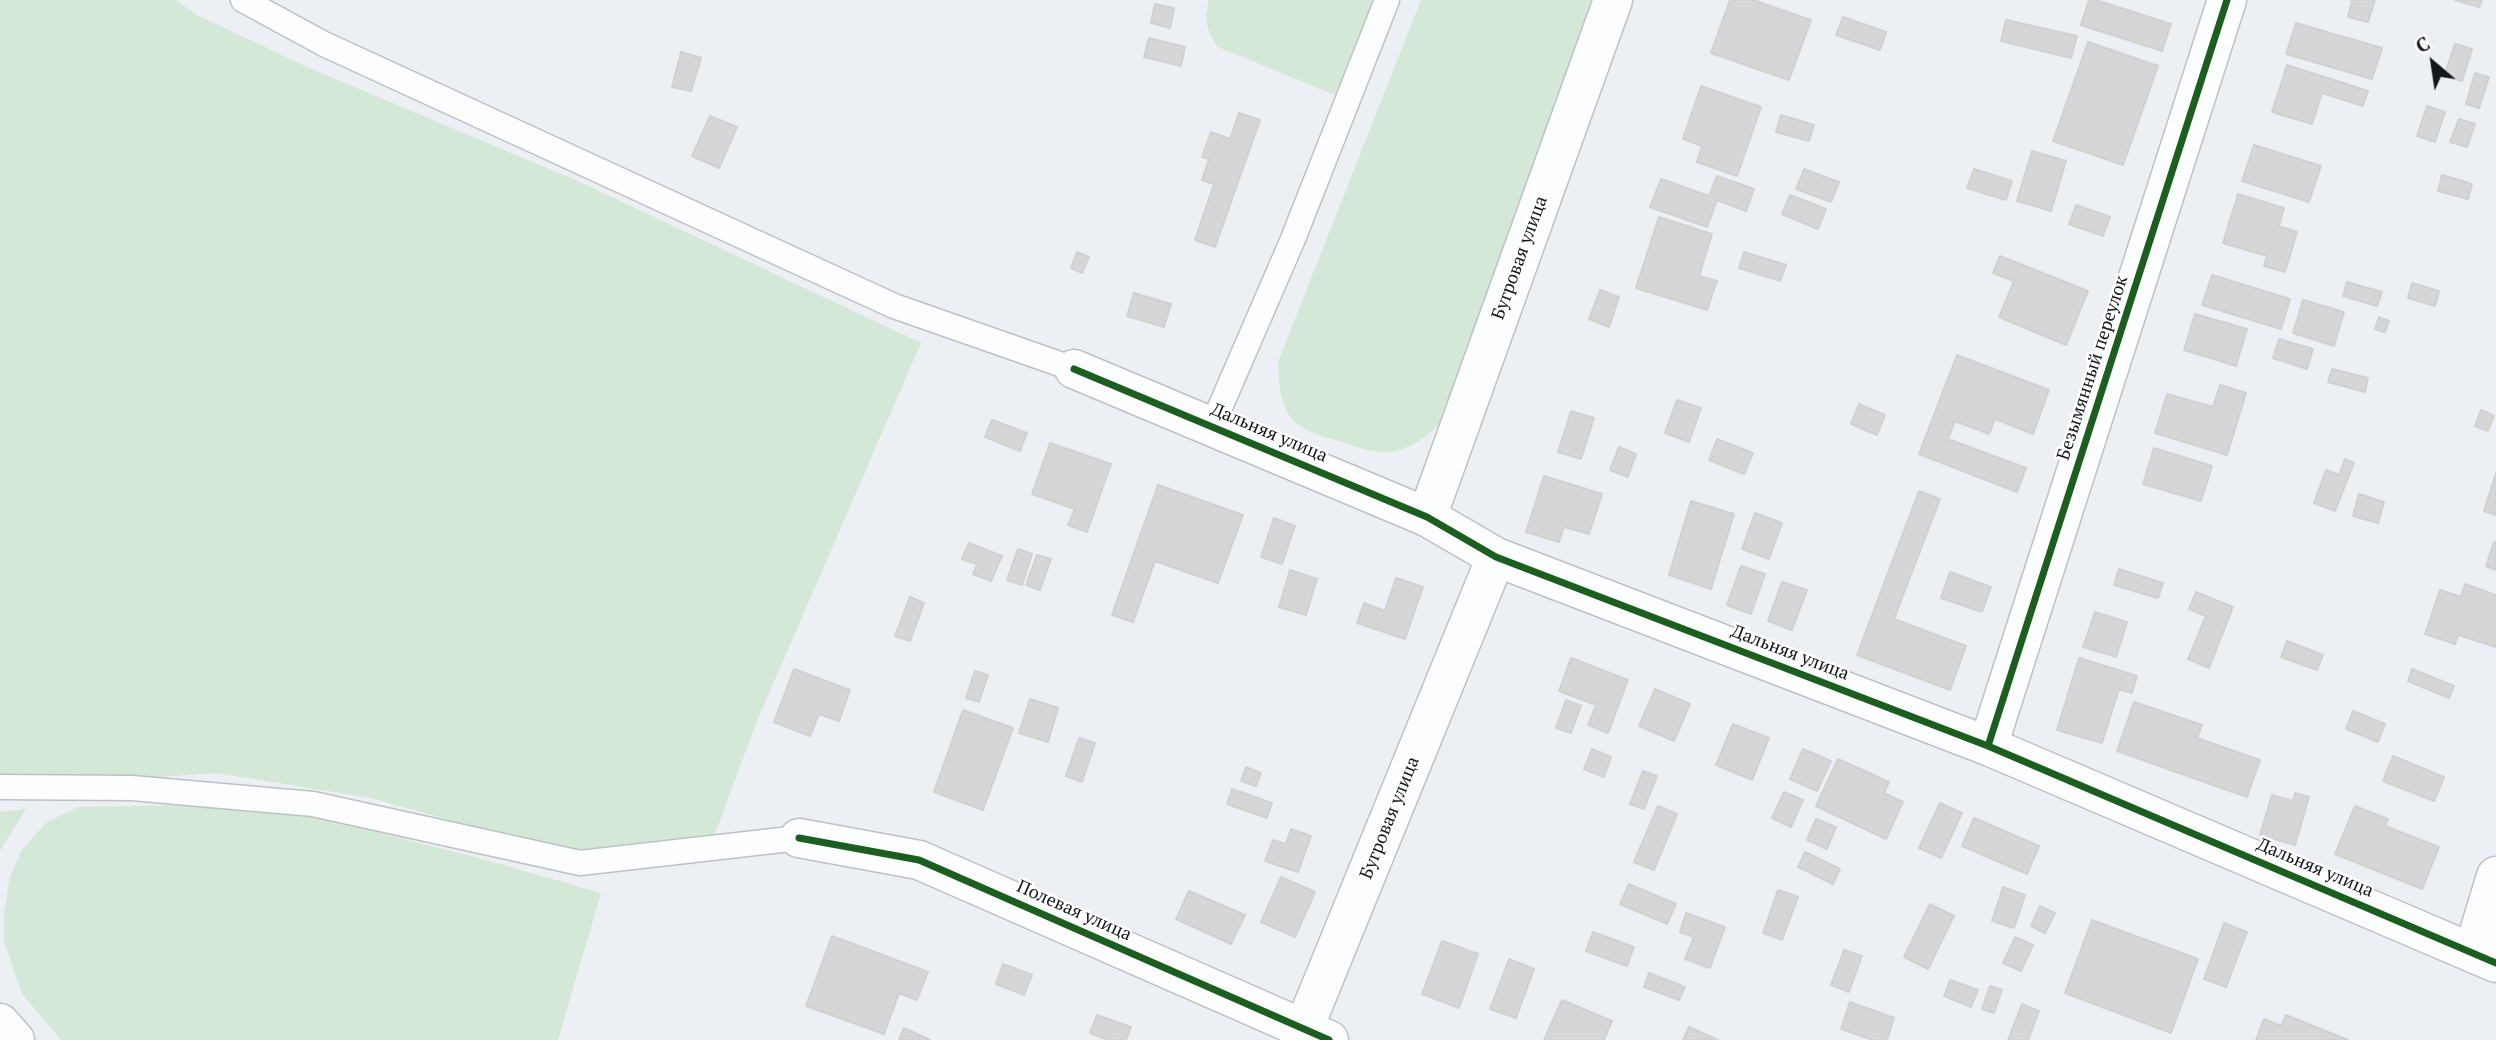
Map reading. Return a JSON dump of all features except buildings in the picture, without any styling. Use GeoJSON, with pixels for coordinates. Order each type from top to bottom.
{"type":"FeatureCollection","features":[{"type":"Feature","properties":{"kind":"street","name":"Бугровая улица"},"geometry":{"type":"LineString","coordinates":[[1427,517],[1613,0]]}},
{"type":"Feature","properties":{"kind":"street","name":"Безымянный переулок"},"geometry":{"type":"LineString","coordinates":[[1988,746],[2227,0]]}},
{"type":"Feature","properties":{"kind":"street","name":"Дальняя улица"},"geometry":{"type":"LineString","coordinates":[[1074,369],[1427,517],[1496,557],[1988,746],[2484,958]]}},
{"type":"Feature","properties":{"kind":"street","name":"Бугровая улица"},"geometry":{"type":"LineString","coordinates":[[1311,1036],[1496,557]]}},
{"type":"Feature","properties":{"kind":"street","name":"Полевая улица"},"geometry":{"type":"LineString","coordinates":[[799,838],[919,860],[1311,1036]]}},
{"type":"Feature","properties":{"kind":"street"},"geometry":{"type":"LineString","coordinates":[[2484,958],[2496,876]]}},
{"type":"Feature","properties":{"kind":"street"},"geometry":{"type":"LineString","coordinates":[[0,1023],[15,1040]]}},
{"type":"Feature","properties":{"kind":"lane"},"geometry":{"type":"LineString","coordinates":[[243,0],[324,44],[894,306],[1074,369]]}},
{"type":"Feature","properties":{"kind":"lane"},"geometry":{"type":"LineString","coordinates":[[1212,426],[1293,239],[1387,0]]}},
{"type":"Feature","properties":{"kind":"lane"},"geometry":{"type":"LineString","coordinates":[[0,787],[132,788],[313,804],[580,863],[799,838]]}},
{"type":"Feature","properties":{"kind":"green space"},"geometry":{"type":"Polygon","coordinates":[[[0,0],[176,0],[197,15],[307,67],[580,182],[921,343],[757,721],[713,839],[583,857],[370,798],[217,773],[0,788],[0,0]]]}},
{"type":"Feature","properties":{"kind":"green space"},"geometry":{"type":"Polygon","coordinates":[[[1209,0],[1373,0],[1335,95],[1218,47],[1207,25],[1209,0]]]}},
{"type":"Feature","properties":{"kind":"green space"},"geometry":{"type":"Polygon","coordinates":[[[1421,0],[1607,0],[1454,407],[1433,430],[1417,442],[1398,450],[1381,452],[1324,437],[1296,423],[1282,399],[1278,362],[1421,0]]]}},
{"type":"Feature","properties":{"kind":"green space"},"geometry":{"type":"Polygon","coordinates":[[[182,805],[304,814],[475,857],[601,893],[558,1040],[61,1040],[22,994],[4,942],[4,914],[9,880],[21,851],[47,822],[78,807],[182,805]]]}},
{"type":"Feature","properties":{"kind":"green space"},"geometry":{"type":"Polygon","coordinates":[[[26,809],[0,851],[0,812],[26,809]]]}},
{"type":"Feature","properties":{"kind":"cycle path"},"geometry":{"type":"LineString","coordinates":[[1988,746],[2227,0]]}},
{"type":"Feature","properties":{"kind":"cycle path"},"geometry":{"type":"LineString","coordinates":[[1074,369],[1427,517],[1496,557],[1988,746],[2496,963]]}},
{"type":"Feature","properties":{"kind":"cycle path"},"geometry":{"type":"LineString","coordinates":[[799,838],[919,860],[1329,1040]]}}]}
